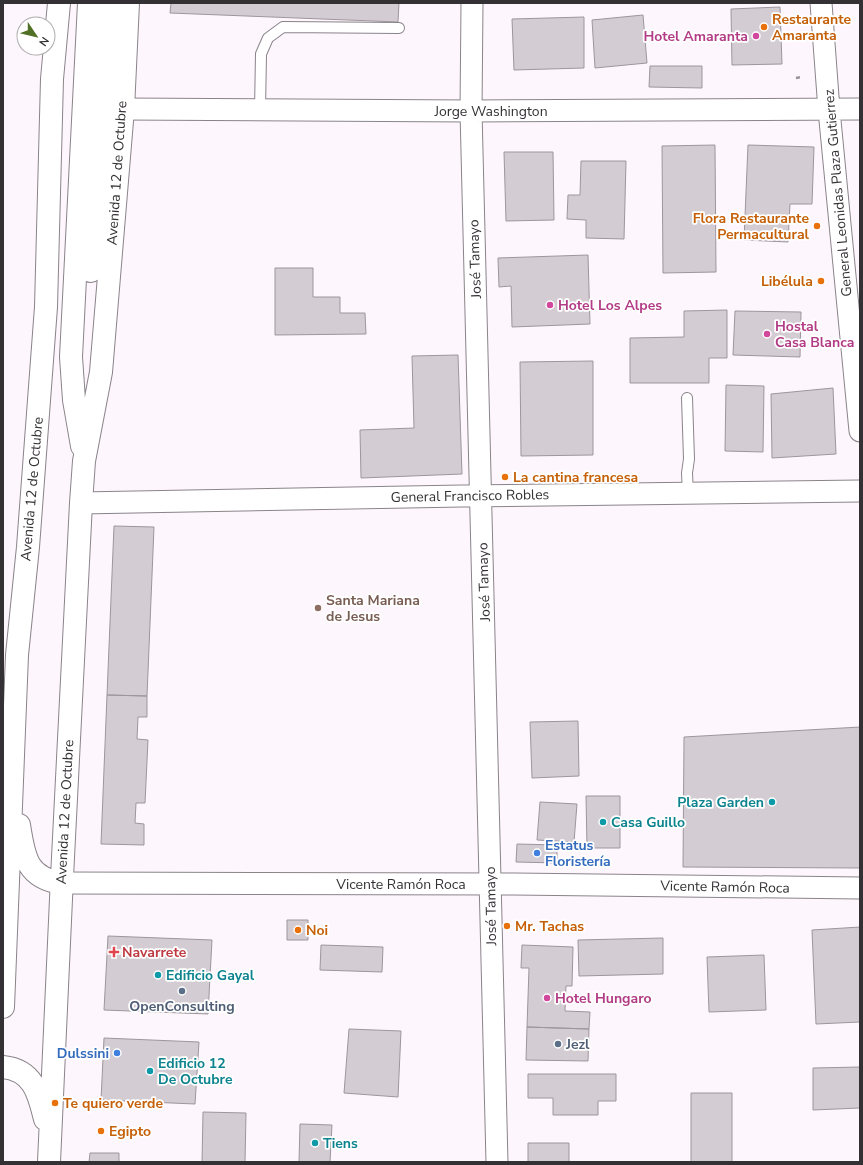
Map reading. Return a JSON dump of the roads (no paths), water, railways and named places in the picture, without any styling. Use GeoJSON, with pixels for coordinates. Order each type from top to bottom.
{"type":"FeatureCollection","features":[{"type":"Feature","properties":{"kind":"main road"},"geometry":{"type":"LineString","coordinates":[[43,16],[44,3]]}},
{"type":"Feature","properties":{"kind":"main road","name":"Avenida 12 de Octubre"},"geometry":{"type":"LineString","coordinates":[[3,1007],[17,655],[28,548],[46,307],[52,79],[59,3]]}},
{"type":"Feature","properties":{"kind":"main road","name":"Avenida 12 de Octubre"},"geometry":{"type":"LineString","coordinates":[[84,461],[74,400],[71,357],[89,3]]}},
{"type":"Feature","properties":{"kind":"main road"},"geometry":{"type":"LineString","coordinates":[[74,400],[86,356],[108,3]]}},
{"type":"Feature","properties":{"kind":"main road","name":"Avenida 12 de Octubre"},"geometry":{"type":"LineString","coordinates":[[49,1162],[81,503],[84,461],[101,372],[123,109],[128,3]]}},
{"type":"Feature","properties":{"kind":"main road","name":"Avenida 12 de Octubre"},"geometry":{"type":"LineString","coordinates":[[42,56],[36,243],[39,277],[46,307]]}},
{"type":"Feature","properties":{"kind":"main road"},"geometry":{"type":"LineString","coordinates":[[12,782],[23,851],[28,863],[31,869],[42,878],[53,882],[62,883]]}},
{"type":"Feature","properties":{"kind":"main road"},"geometry":{"type":"LineString","coordinates":[[3,1067],[20,1072],[27,1077],[35,1087],[39,1096],[50,1140]]}},
{"type":"Feature","properties":{"kind":"street","name":"José Tamayo"},"geometry":{"type":"LineString","coordinates":[[472,3],[471,111],[497,1162]]}},
{"type":"Feature","properties":{"kind":"street","name":"General Leonidas Plaza Gutierrez"},"geometry":{"type":"LineString","coordinates":[[821,3],[829,110],[860,431]]}},
{"type":"Feature","properties":{"kind":"street","name":"Jorge Washington"},"geometry":{"type":"LineString","coordinates":[[123,109],[471,111],[860,109]]}},
{"type":"Feature","properties":{"kind":"street","name":"General Francisco Robles"},"geometry":{"type":"LineString","coordinates":[[81,503],[481,496],[860,492]]}},
{"type":"Feature","properties":{"kind":"street","name":"Vicente Ramón Roca"},"geometry":{"type":"LineString","coordinates":[[62,883],[860,888]]}},
{"type":"Feature","properties":{"kind":"lane"},"geometry":{"type":"LineString","coordinates":[[260,110],[261,54],[268,38],[283,27],[399,28]]}},
{"type":"Feature","properties":{"kind":"lane"},"geometry":{"type":"LineString","coordinates":[[687,398],[689,459],[687,473],[688,494]]}},
{"type":"Feature","properties":{"kind":"place","name":"Restaurante Amaranta"},"geometry":{"type":"Point","coordinates":[764,27]}},
{"type":"Feature","properties":{"kind":"place","name":"Hotel Amaranta"},"geometry":{"type":"Point","coordinates":[756,36]}},
{"type":"Feature","properties":{"kind":"place","name":"Flora Restaurante Permacultural"},"geometry":{"type":"Point","coordinates":[817,226]}},
{"type":"Feature","properties":{"kind":"place","name":"Libélula"},"geometry":{"type":"Point","coordinates":[821,281]}},
{"type":"Feature","properties":{"kind":"place","name":"Hotel Los Alpes"},"geometry":{"type":"Point","coordinates":[550,305]}},
{"type":"Feature","properties":{"kind":"place","name":"Hostal Casa Blanca"},"geometry":{"type":"Point","coordinates":[767,334]}},
{"type":"Feature","properties":{"kind":"place","name":"La cantina francesa"},"geometry":{"type":"Point","coordinates":[505,477]}},
{"type":"Feature","properties":{"kind":"place","name":"Santa Mariana de Jesus"},"geometry":{"type":"Point","coordinates":[318,608]}},
{"type":"Feature","properties":{"kind":"place","name":"Plaza Garden"},"geometry":{"type":"Point","coordinates":[772,802]}},
{"type":"Feature","properties":{"kind":"place","name":"Casa Guillo"},"geometry":{"type":"Point","coordinates":[603,822]}},
{"type":"Feature","properties":{"kind":"place","name":"Estatus Floristería"},"geometry":{"type":"Point","coordinates":[537,853]}},
{"type":"Feature","properties":{"kind":"place","name":"Mr. Tachas"},"geometry":{"type":"Point","coordinates":[507,926]}},
{"type":"Feature","properties":{"kind":"place","name":"Noi"},"geometry":{"type":"Point","coordinates":[298,930]}},
{"type":"Feature","properties":{"kind":"place","name":"Navarrete"},"geometry":{"type":"Point","coordinates":[114,952]}},
{"type":"Feature","properties":{"kind":"place","name":"Edificio Gayal"},"geometry":{"type":"Point","coordinates":[158,975]}},
{"type":"Feature","properties":{"kind":"place","name":"OpenConsulting"},"geometry":{"type":"Point","coordinates":[182,991]}},
{"type":"Feature","properties":{"kind":"place","name":"Hotel Hungaro"},"geometry":{"type":"Point","coordinates":[547,998]}},
{"type":"Feature","properties":{"kind":"place","name":"Jezl"},"geometry":{"type":"Point","coordinates":[558,1044]}},
{"type":"Feature","properties":{"kind":"place","name":"Dulssini"},"geometry":{"type":"Point","coordinates":[117,1053]}},
{"type":"Feature","properties":{"kind":"place","name":"Edificio 12 De Octubre"},"geometry":{"type":"Point","coordinates":[150,1071]}},
{"type":"Feature","properties":{"kind":"place","name":"Te quiero verde"},"geometry":{"type":"Point","coordinates":[55,1103]}},
{"type":"Feature","properties":{"kind":"place","name":"Egipto"},"geometry":{"type":"Point","coordinates":[101,1131]}},
{"type":"Feature","properties":{"kind":"place","name":"Tiens"},"geometry":{"type":"Point","coordinates":[315,1143]}}]}
